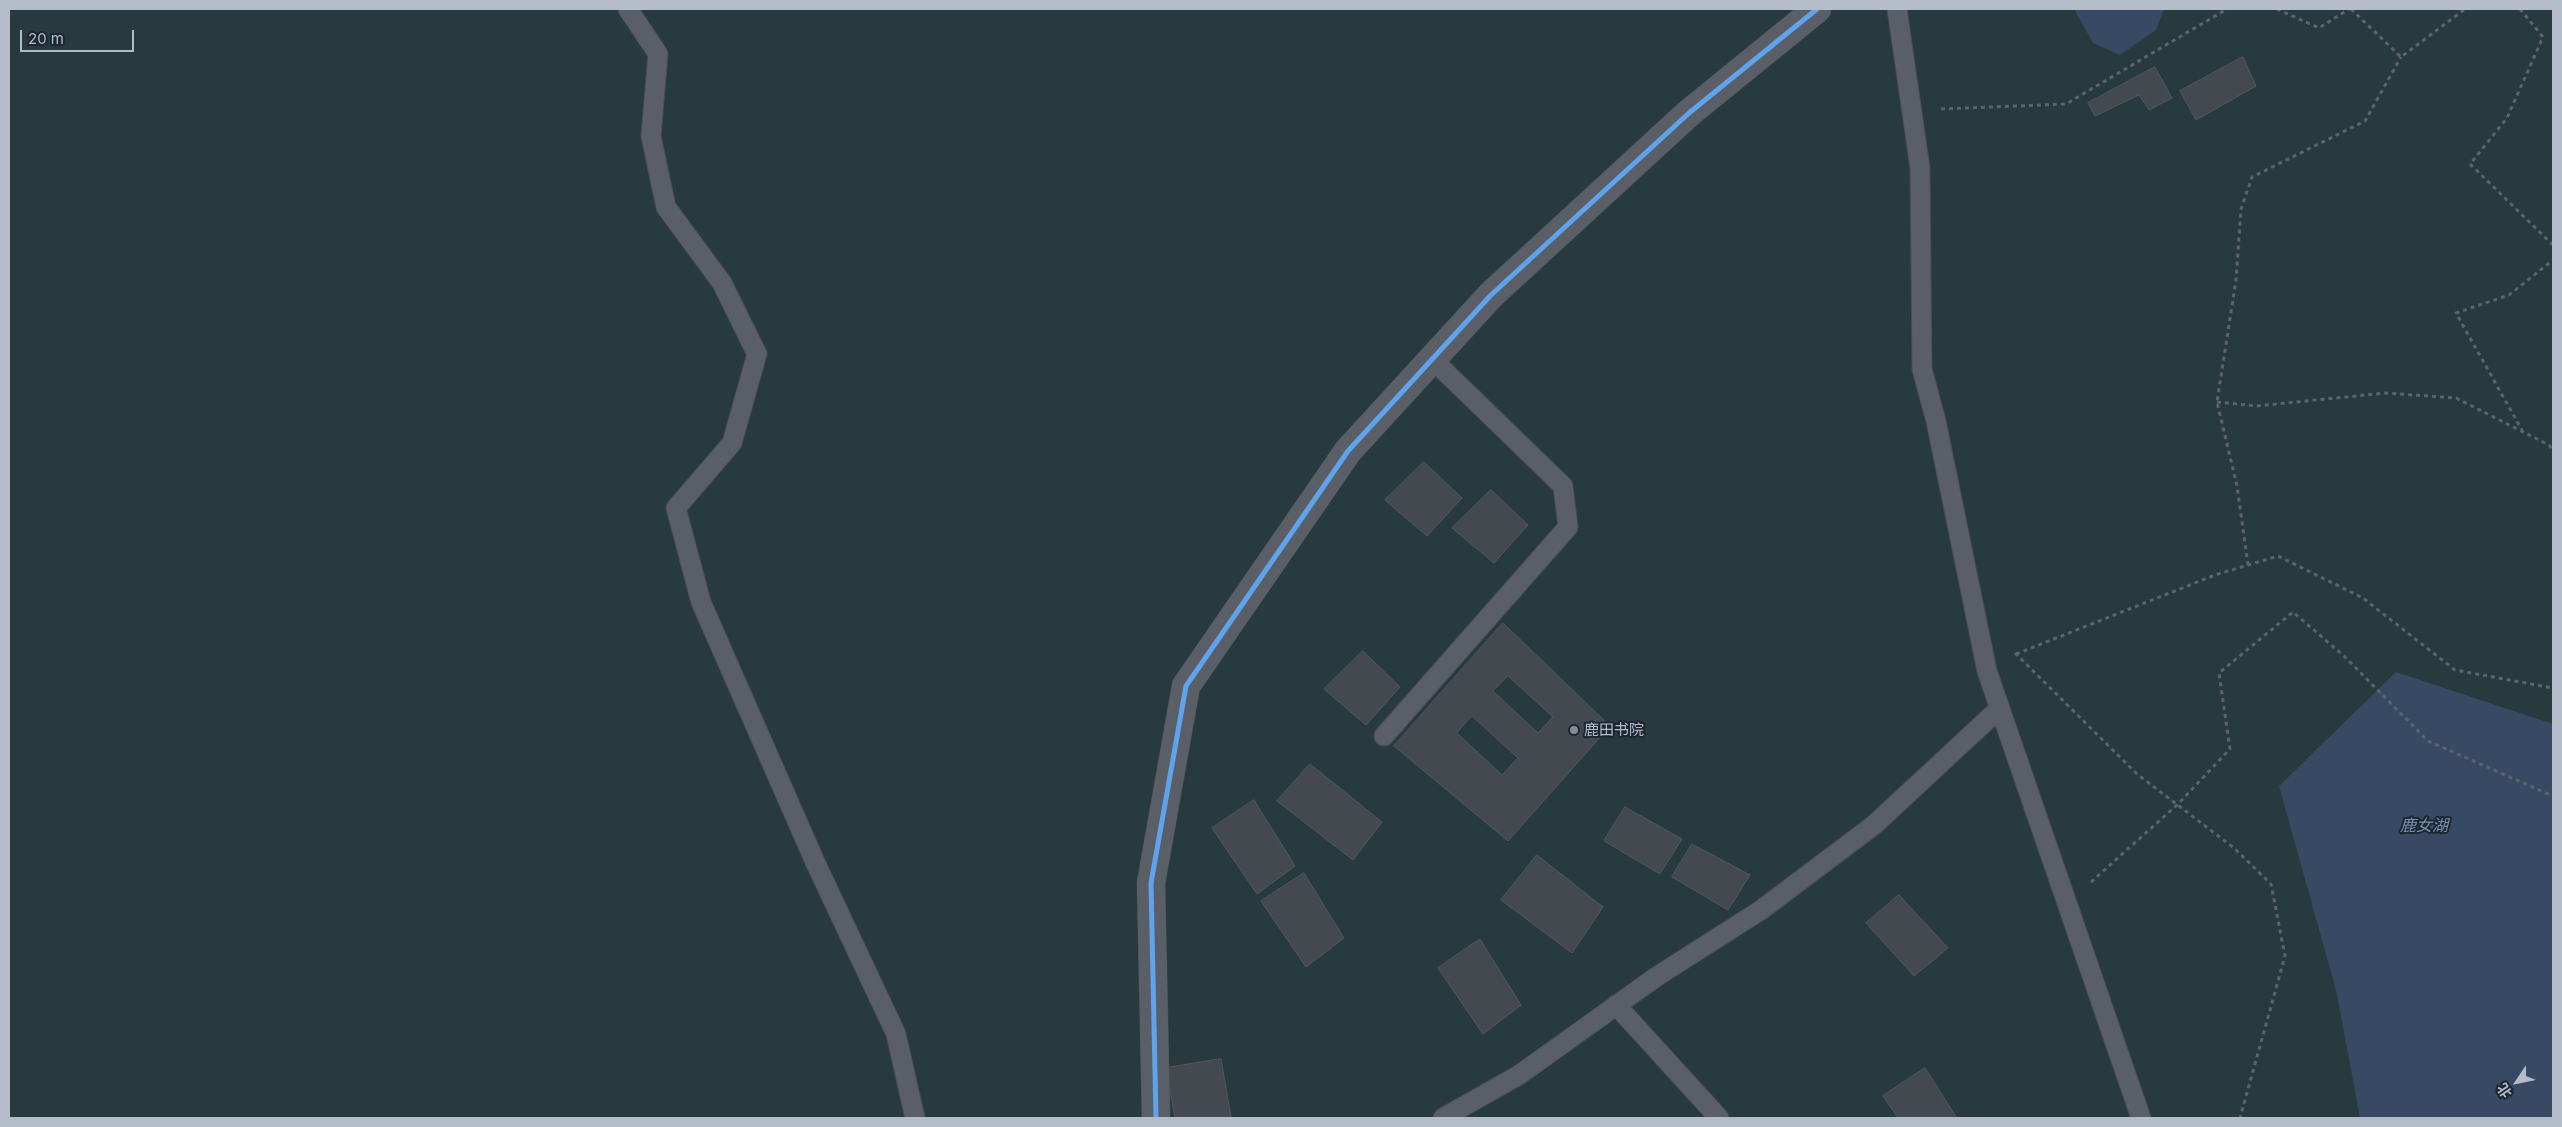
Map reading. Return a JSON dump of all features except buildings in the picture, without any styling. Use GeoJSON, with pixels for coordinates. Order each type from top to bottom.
{"type":"FeatureCollection","features":[{"type":"Feature","properties":{"kind":"street"},"geometry":{"type":"LineString","coordinates":[[1156,1118],[1151,884],[1186,686],[1348,451],[1491,295],[1688,113],[1817,9]]}},
{"type":"Feature","properties":{"kind":"lane"},"geometry":{"type":"LineString","coordinates":[[628,9],[658,54],[651,136],[666,207],[722,283],[757,354],[732,443],[676,508],[701,602],[816,864],[896,1034],[915,1118]]}},
{"type":"Feature","properties":{"kind":"lane"},"geometry":{"type":"LineString","coordinates":[[1896,9],[1920,168],[1922,369],[1936,421],[1987,671],[2141,1118]]}},
{"type":"Feature","properties":{"kind":"lane"},"geometry":{"type":"LineString","coordinates":[[1384,736],[1568,527],[1563,486],[1432,359]]}},
{"type":"Feature","properties":{"kind":"lane"},"geometry":{"type":"LineString","coordinates":[[1443,1118],[1519,1075],[1616,1005],[1761,910],[1874,825],[2000,708]]}},
{"type":"Feature","properties":{"kind":"lane"},"geometry":{"type":"LineString","coordinates":[[1616,1005],[1718,1118]]}},
{"type":"Feature","properties":{"kind":"path"},"geometry":{"type":"LineString","coordinates":[[1912,111],[2066,104],[2227,9]]}},
{"type":"Feature","properties":{"kind":"path"},"geometry":{"type":"LineString","coordinates":[[2277,9],[2319,28],[2350,9],[2401,56]]}},
{"type":"Feature","properties":{"kind":"path"},"geometry":{"type":"LineString","coordinates":[[2248,565],[2237,486],[2217,402],[2236,280],[2241,209],[2252,177],[2365,121],[2401,56],[2466,9]]}},
{"type":"Feature","properties":{"kind":"path"},"geometry":{"type":"LineString","coordinates":[[2520,9],[2543,37],[2507,118],[2470,164],[2553,244]]}},
{"type":"Feature","properties":{"kind":"path"},"geometry":{"type":"LineString","coordinates":[[2523,432],[2456,313],[2509,295],[2553,260]]}},
{"type":"Feature","properties":{"kind":"path"},"geometry":{"type":"LineString","coordinates":[[2217,402],[2256,406],[2386,393],[2456,398],[2523,432],[2553,450]]}},
{"type":"Feature","properties":{"kind":"path"},"geometry":{"type":"LineString","coordinates":[[2016,654],[2215,575],[2278,556],[2363,598],[2455,670],[2553,688]]}},
{"type":"Feature","properties":{"kind":"path"},"geometry":{"type":"LineString","coordinates":[[2066,903],[2178,805],[2230,749],[2219,673],[2293,612],[2344,656],[2428,741],[2553,796]]}},
{"type":"Feature","properties":{"kind":"path"},"geometry":{"type":"LineString","coordinates":[[1975,614],[2137,774],[2234,848],[2271,884],[2285,956],[2240,1118]]}},
{"type":"Feature","properties":{"kind":"green space"},"geometry":{"type":"Polygon","coordinates":[[[9,9],[2553,9],[2553,1118],[9,1118],[9,9]]]}},
{"type":"Feature","properties":{"kind":"water"},"geometry":{"type":"Polygon","coordinates":[[[2074,9],[2164,9],[2156,30],[2120,55],[2093,43],[2074,9]]]}},
{"type":"Feature","properties":{"kind":"water","name":"鹿女湖"},"geometry":{"type":"Polygon","coordinates":[[[2396,672],[2553,724],[2553,1118],[2360,1118],[2336,990],[2279,786],[2396,672]]]}},
{"type":"Feature","properties":{"kind":"cycle path"},"geometry":{"type":"LineString","coordinates":[[1156,1118],[1151,883],[1186,686],[1348,451],[1491,295],[1689,113],[1817,9]]}},
{"type":"Feature","properties":{"kind":"place","name":"鹿田书院"},"geometry":{"type":"Point","coordinates":[1574,730]}}]}
